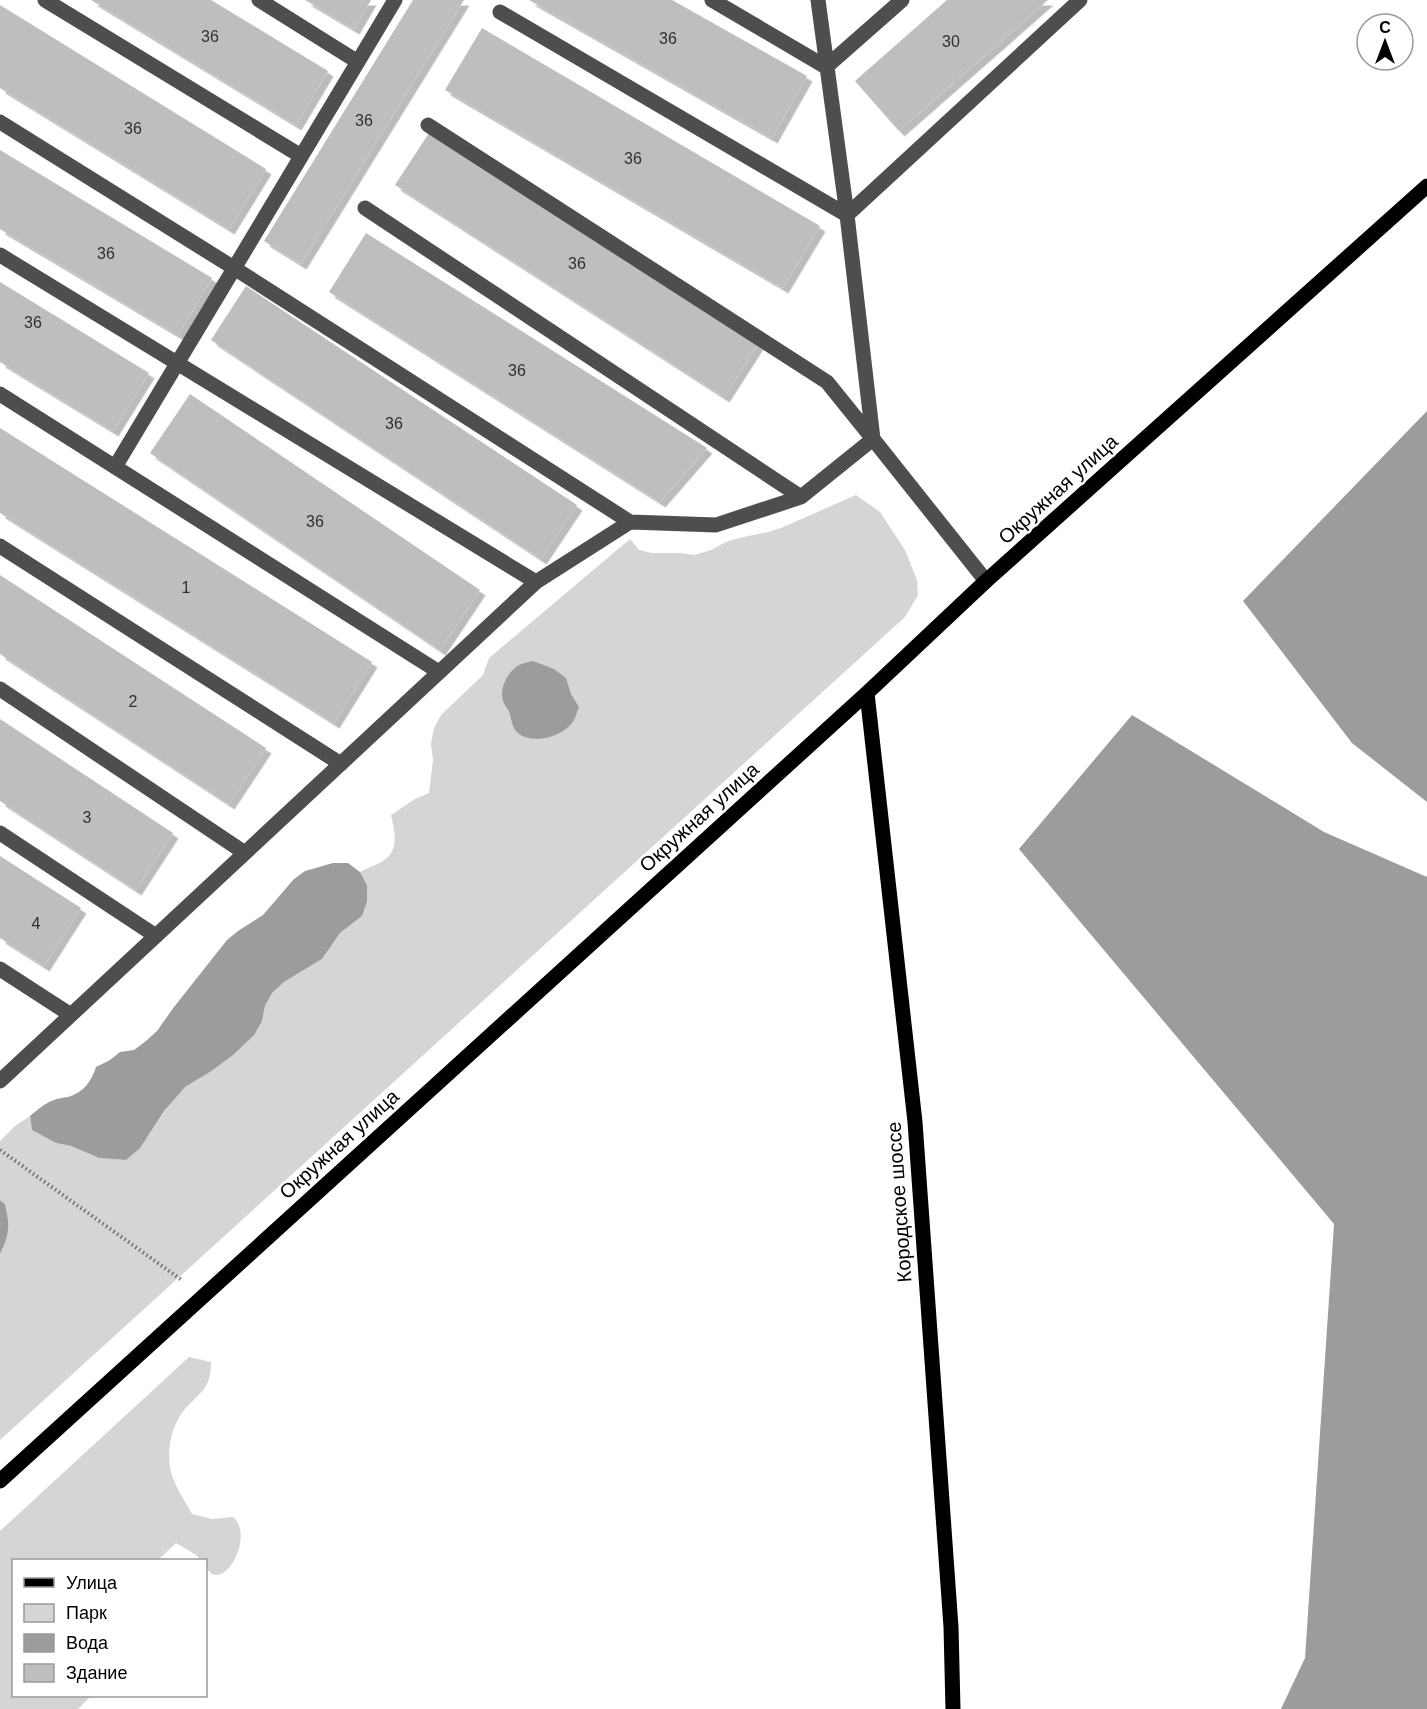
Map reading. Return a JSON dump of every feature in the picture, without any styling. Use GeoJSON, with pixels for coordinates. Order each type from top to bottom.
{"type":"FeatureCollection","features":[{"type":"Feature","properties":{"kind":"main road","name":"Окружная улица"},"geometry":{"type":"LineString","coordinates":[[0,1481],[867,693],[986,581],[1427,186]]}},
{"type":"Feature","properties":{"kind":"main road","name":"Кородское шоссе"},"geometry":{"type":"LineString","coordinates":[[867,693],[915,1122],[951,1627],[953,1709]]}},
{"type":"Feature","properties":{"kind":"lane"},"geometry":{"type":"LineString","coordinates":[[45,0],[301,156]]}},
{"type":"Feature","properties":{"kind":"lane"},"geometry":{"type":"LineString","coordinates":[[259,0],[358,62]]}},
{"type":"Feature","properties":{"kind":"lane"},"geometry":{"type":"LineString","coordinates":[[115,467],[395,0]]}},
{"type":"Feature","properties":{"kind":"lane"},"geometry":{"type":"LineString","coordinates":[[712,0],[826,68]]}},
{"type":"Feature","properties":{"kind":"lane"},"geometry":{"type":"LineString","coordinates":[[818,0],[847,215],[873,439]]}},
{"type":"Feature","properties":{"kind":"lane"},"geometry":{"type":"LineString","coordinates":[[826,68],[902,0]]}},
{"type":"Feature","properties":{"kind":"lane"},"geometry":{"type":"LineString","coordinates":[[847,215],[1080,0]]}},
{"type":"Feature","properties":{"kind":"lane"},"geometry":{"type":"LineString","coordinates":[[500,12],[847,215]]}},
{"type":"Feature","properties":{"kind":"lane"},"geometry":{"type":"LineString","coordinates":[[0,122],[234,268],[630,522],[716,525],[801,496],[873,439]]}},
{"type":"Feature","properties":{"kind":"lane"},"geometry":{"type":"LineString","coordinates":[[428,124],[827,382],[986,581]]}},
{"type":"Feature","properties":{"kind":"lane"},"geometry":{"type":"LineString","coordinates":[[365,208],[801,496]]}},
{"type":"Feature","properties":{"kind":"lane"},"geometry":{"type":"LineString","coordinates":[[0,255],[536,582]]}},
{"type":"Feature","properties":{"kind":"lane"},"geometry":{"type":"LineString","coordinates":[[0,394],[439,672]]}},
{"type":"Feature","properties":{"kind":"lane"},"geometry":{"type":"LineString","coordinates":[[0,1080],[536,582],[630,522]]}},
{"type":"Feature","properties":{"kind":"lane"},"geometry":{"type":"LineString","coordinates":[[0,546],[341,764]]}},
{"type":"Feature","properties":{"kind":"lane"},"geometry":{"type":"LineString","coordinates":[[0,689],[245,853]]}},
{"type":"Feature","properties":{"kind":"lane"},"geometry":{"type":"LineString","coordinates":[[0,833],[156,936]]}},
{"type":"Feature","properties":{"kind":"lane"},"geometry":{"type":"LineString","coordinates":[[0,969],[71,1015]]}},
{"type":"Feature","properties":{"kind":"path"},"geometry":{"type":"LineString","coordinates":[[0,1150],[204,1296]]}},
{"type":"Feature","properties":{"kind":"green space"},"geometry":{"type":"Polygon","coordinates":[[[856,495],[880,512],[905,550],[917,580],[918,595],[905,617],[0,1440],[0,1254],[6,1241],[8,1217],[5,1204],[0,1200],[0,1141],[15,1126],[30,1116],[32,1130],[56,1143],[71,1146],[99,1158],[126,1160],[148,1136],[174,1098],[185,1087],[221,1063],[262,1021],[265,1006],[272,993],[284,982],[322,959],[340,933],[362,916],[367,885],[360,872],[382,862],[391,854],[395,838],[391,815],[415,799],[429,793],[433,760],[431,744],[434,728],[441,715],[483,675],[489,658],[630,539],[639,550],[652,553],[694,555],[726,542],[781,528],[856,495]]]}},
{"type":"Feature","properties":{"kind":"green space"},"geometry":{"type":"Polygon","coordinates":[[[189,1357],[211,1362],[207,1384],[180,1415],[176,1423],[169,1456],[171,1472],[192,1514],[212,1519],[233,1517],[239,1525],[240,1545],[237,1555],[226,1571],[219,1575],[212,1574],[207,1569],[207,1559],[200,1559],[176,1543],[159,1559],[12,1559],[12,1697],[90,1697],[78,1709],[0,1709],[0,1531],[189,1357]]]}},
{"type":"Feature","properties":{"kind":"water"},"geometry":{"type":"Polygon","coordinates":[[[1427,411],[1427,802],[1352,743],[1243,601],[1427,411]]]}},
{"type":"Feature","properties":{"kind":"water"},"geometry":{"type":"Polygon","coordinates":[[[533,661],[554,669],[566,678],[571,694],[579,707],[570,726],[557,734],[541,739],[526,737],[517,732],[502,696],[503,685],[511,671],[519,665],[533,661]]]}},
{"type":"Feature","properties":{"kind":"water"},"geometry":{"type":"Polygon","coordinates":[[[1132,715],[1324,832],[1427,877],[1427,1709],[1281,1709],[1305,1658],[1334,1224],[1019,849],[1132,715]]]}},
{"type":"Feature","properties":{"kind":"water"},"geometry":{"type":"Polygon","coordinates":[[[333,863],[348,863],[360,872],[367,885],[367,901],[362,916],[340,933],[322,959],[284,982],[272,993],[265,1006],[262,1021],[254,1035],[233,1055],[185,1087],[165,1110],[140,1148],[126,1160],[99,1158],[71,1146],[56,1143],[32,1130],[30,1116],[38,1109],[51,1101],[68,1097],[83,1089],[96,1067],[120,1052],[134,1050],[157,1031],[227,940],[263,915],[294,879],[305,871],[333,863]]]}},
{"type":"Feature","properties":{"kind":"water"},"geometry":{"type":"Polygon","coordinates":[[[0,1200],[5,1204],[8,1223],[6,1241],[0,1254],[0,1200]]]}},
{"type":"Feature","properties":{"kind":"building"},"geometry":{"type":"Polygon","coordinates":[[[91,0],[211,0],[328,71],[296,125],[91,0]]]}},
{"type":"Feature","properties":{"kind":"building"},"geometry":{"type":"Polygon","coordinates":[[[305,0],[371,0],[354,29],[305,0]]]}},
{"type":"Feature","properties":{"kind":"building"},"geometry":{"type":"Polygon","coordinates":[[[413,0],[464,0],[301,264],[264,241],[413,0]]]}},
{"type":"Feature","properties":{"kind":"building"},"geometry":{"type":"Polygon","coordinates":[[[529,0],[672,0],[807,76],[772,138],[529,0]]]}},
{"type":"Feature","properties":{"kind":"building"},"geometry":{"type":"Polygon","coordinates":[[[947,0],[1048,0],[899,131],[855,81],[947,0]]]}},
{"type":"Feature","properties":{"kind":"building"},"geometry":{"type":"Polygon","coordinates":[[[0,5],[266,169],[229,229],[0,88],[0,5]]]}},
{"type":"Feature","properties":{"kind":"building"},"geometry":{"type":"Polygon","coordinates":[[[482,28],[820,226],[783,288],[445,90],[482,28]]]}},
{"type":"Feature","properties":{"kind":"building"},"geometry":{"type":"Polygon","coordinates":[[[431,130],[760,341],[724,397],[395,185],[431,130]]]}},
{"type":"Feature","properties":{"kind":"building"},"geometry":{"type":"Polygon","coordinates":[[[0,150],[212,278],[178,335],[0,229],[0,150]]]}},
{"type":"Feature","properties":{"kind":"building"},"geometry":{"type":"Polygon","coordinates":[[[366,233],[707,448],[660,502],[329,292],[366,233]]]}},
{"type":"Feature","properties":{"kind":"building"},"geometry":{"type":"Polygon","coordinates":[[[0,282],[149,373],[113,431],[0,362],[0,282]]]}},
{"type":"Feature","properties":{"kind":"building"},"geometry":{"type":"Polygon","coordinates":[[[246,286],[577,505],[541,559],[211,340],[246,286]]]}},
{"type":"Feature","properties":{"kind":"building"},"geometry":{"type":"Polygon","coordinates":[[[190,394],[480,590],[440,650],[150,453],[190,394]]]}},
{"type":"Feature","properties":{"kind":"building"},"geometry":{"type":"Polygon","coordinates":[[[0,428],[372,662],[334,723],[0,513],[0,428]]]}},
{"type":"Feature","properties":{"kind":"building"},"geometry":{"type":"Polygon","coordinates":[[[0,575],[266,748],[229,804],[0,654],[0,575]]]}},
{"type":"Feature","properties":{"kind":"building"},"geometry":{"type":"Polygon","coordinates":[[[0,719],[173,833],[136,890],[0,801],[0,719]]]}},
{"type":"Feature","properties":{"kind":"building"},"geometry":{"type":"Polygon","coordinates":[[[0,856],[81,908],[44,966],[0,938],[0,856]]]}}]}
